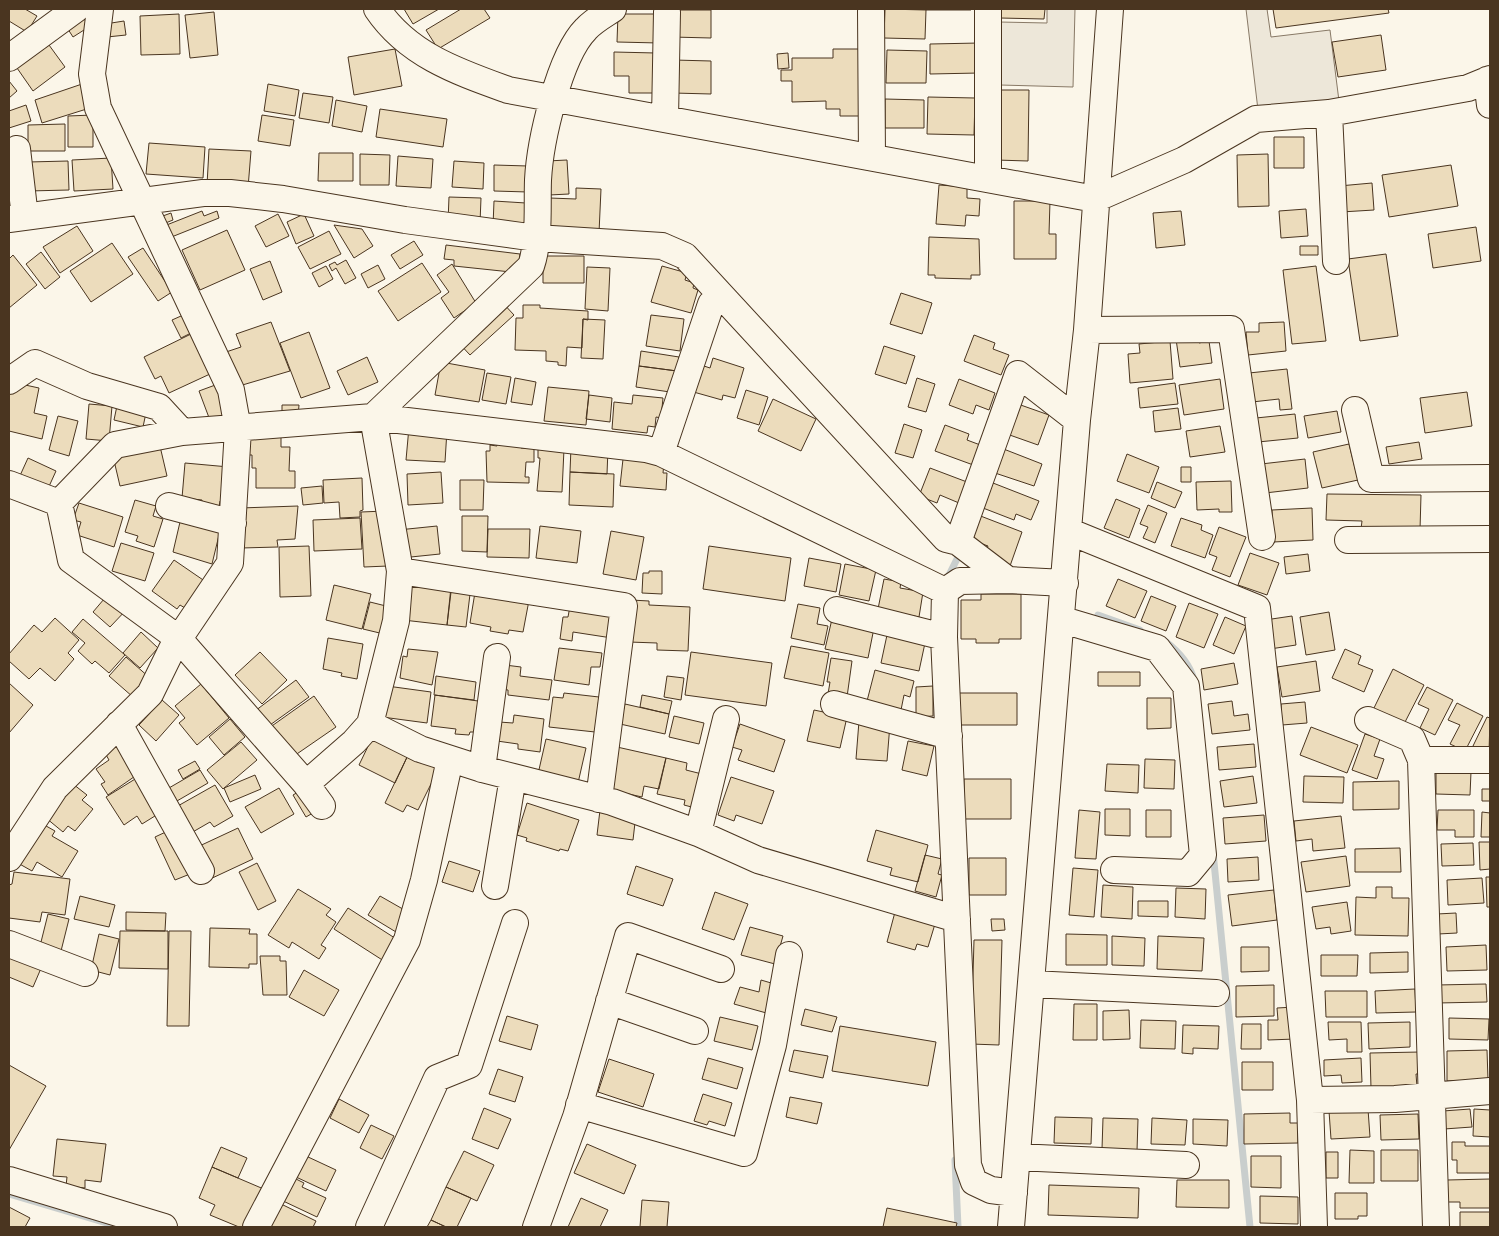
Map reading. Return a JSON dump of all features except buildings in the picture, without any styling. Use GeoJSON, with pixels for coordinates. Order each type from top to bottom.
{"type":"FeatureCollection","features":[{"type":"Feature","properties":{"kind":"street"},"geometry":{"type":"LineString","coordinates":[[9,58],[76,9]]}},
{"type":"Feature","properties":{"kind":"street"},"geometry":{"type":"LineString","coordinates":[[9,858],[55,788],[150,694],[179,639],[230,562],[238,429],[231,390],[98,108],[92,74],[100,9]]}},
{"type":"Feature","properties":{"kind":"street"},"geometry":{"type":"LineString","coordinates":[[377,9],[384,20],[422,54],[461,74],[508,90],[1095,199],[1184,160],[1256,119],[1329,113],[1468,88],[1489,80],[1490,106]]}},
{"type":"Feature","properties":{"kind":"street"},"geometry":{"type":"LineString","coordinates":[[988,9],[988,179]]}},
{"type":"Feature","properties":{"kind":"street"},"geometry":{"type":"LineString","coordinates":[[1011,1227],[1063,620],[1077,420],[1087,330],[1110,9]]}},
{"type":"Feature","properties":{"kind":"street"},"geometry":{"type":"LineString","coordinates":[[373,417],[531,266],[536,244],[539,162],[552,99],[575,44],[586,29],[606,11]]}},
{"type":"Feature","properties":{"kind":"street"},"geometry":{"type":"LineString","coordinates":[[871,11],[872,157]]}},
{"type":"Feature","properties":{"kind":"street"},"geometry":{"type":"LineString","coordinates":[[665,119],[667,12]]}},
{"type":"Feature","properties":{"kind":"street"},"geometry":{"type":"LineString","coordinates":[[1329,113],[1336,260]]}},
{"type":"Feature","properties":{"kind":"street"},"geometry":{"type":"LineString","coordinates":[[17,149],[17,218],[203,193],[238,194],[283,199],[536,244],[662,246],[685,256],[946,539],[958,542],[1008,580]]}},
{"type":"Feature","properties":{"kind":"street"},"geometry":{"type":"LineString","coordinates":[[661,452],[711,304]]}},
{"type":"Feature","properties":{"kind":"street"},"geometry":{"type":"LineString","coordinates":[[1087,330],[1231,328],[1262,537]]}},
{"type":"Feature","properties":{"kind":"street"},"geometry":{"type":"LineString","coordinates":[[9,381],[35,363],[87,386],[159,407],[182,432]]}},
{"type":"Feature","properties":{"kind":"street"},"geometry":{"type":"LineString","coordinates":[[958,542],[1018,374],[1077,420]]}},
{"type":"Feature","properties":{"kind":"street"},"geometry":{"type":"LineString","coordinates":[[1355,410],[1371,478],[1490,478]]}},
{"type":"Feature","properties":{"kind":"street"},"geometry":{"type":"LineString","coordinates":[[306,784],[354,742],[370,724],[396,621],[400,571],[373,417]]}},
{"type":"Feature","properties":{"kind":"street"},"geometry":{"type":"LineString","coordinates":[[59,503],[115,445],[182,432],[373,417],[661,452],[945,591]]}},
{"type":"Feature","properties":{"kind":"street"},"geometry":{"type":"LineString","coordinates":[[9,484],[59,503]]}},
{"type":"Feature","properties":{"kind":"street"},"geometry":{"type":"LineString","coordinates":[[59,503],[71,560],[179,639],[306,784],[322,806]]}},
{"type":"Feature","properties":{"kind":"street"},"geometry":{"type":"LineString","coordinates":[[169,506],[233,523]]}},
{"type":"Feature","properties":{"kind":"street"},"geometry":{"type":"LineString","coordinates":[[1068,531],[1257,608],[1310,1100],[1314,1227]]}},
{"type":"Feature","properties":{"kind":"street"},"geometry":{"type":"LineString","coordinates":[[1348,540],[1490,539]]}},
{"type":"Feature","properties":{"kind":"street"},"geometry":{"type":"LineString","coordinates":[[400,571],[624,606],[599,799]]}},
{"type":"Feature","properties":{"kind":"street"},"geometry":{"type":"LineString","coordinates":[[1014,1193],[991,1190],[974,1182],[968,1165],[950,918],[937,636],[945,591],[960,581],[1008,580],[1065,583]]}},
{"type":"Feature","properties":{"kind":"street"},"geometry":{"type":"LineString","coordinates":[[837,610],[937,636]]}},
{"type":"Feature","properties":{"kind":"street"},"geometry":{"type":"LineString","coordinates":[[1063,620],[1156,648],[1186,686],[1204,855],[1188,874],[1114,870]]}},
{"type":"Feature","properties":{"kind":"street"},"geometry":{"type":"LineString","coordinates":[[482,769],[497,657]]}},
{"type":"Feature","properties":{"kind":"street"},"geometry":{"type":"LineString","coordinates":[[834,704],[942,735]]}},
{"type":"Feature","properties":{"kind":"street"},"geometry":{"type":"LineString","coordinates":[[698,833],[726,719]]}},
{"type":"Feature","properties":{"kind":"street"},"geometry":{"type":"LineString","coordinates":[[1368,720],[1412,739],[1421,760],[1430,1096],[1436,1227]]}},
{"type":"Feature","properties":{"kind":"street"},"geometry":{"type":"LineString","coordinates":[[119,724],[201,871]]}},
{"type":"Feature","properties":{"kind":"street"},"geometry":{"type":"LineString","coordinates":[[370,724],[420,750],[482,769],[599,799],[698,833],[758,860],[950,918]]}},
{"type":"Feature","properties":{"kind":"street"},"geometry":{"type":"LineString","coordinates":[[256,1227],[407,940],[424,880],[450,759]]}},
{"type":"Feature","properties":{"kind":"street"},"geometry":{"type":"LineString","coordinates":[[1421,760],[1490,760]]}},
{"type":"Feature","properties":{"kind":"street"},"geometry":{"type":"LineString","coordinates":[[495,886],[513,777]]}},
{"type":"Feature","properties":{"kind":"street"},"geometry":{"type":"LineString","coordinates":[[369,1227],[437,1078],[469,1065],[515,923]]}},
{"type":"Feature","properties":{"kind":"street"},"geometry":{"type":"LineString","coordinates":[[536,1227],[579,1105],[628,936],[721,969]]}},
{"type":"Feature","properties":{"kind":"street"},"geometry":{"type":"LineString","coordinates":[[9,944],[85,973]]}},
{"type":"Feature","properties":{"kind":"street"},"geometry":{"type":"LineString","coordinates":[[579,1105],[744,1153],[773,1045],[789,956]]}},
{"type":"Feature","properties":{"kind":"street"},"geometry":{"type":"LineString","coordinates":[[1031,984],[1216,993]]}},
{"type":"Feature","properties":{"kind":"street"},"geometry":{"type":"LineString","coordinates":[[609,1001],[695,1031]]}},
{"type":"Feature","properties":{"kind":"street"},"geometry":{"type":"LineString","coordinates":[[1310,1100],[1395,1099],[1490,1091]]}},
{"type":"Feature","properties":{"kind":"street"},"geometry":{"type":"LineString","coordinates":[[1017,1157],[1186,1165]]}},
{"type":"Feature","properties":{"kind":"street"},"geometry":{"type":"LineString","coordinates":[[9,1180],[116,1220],[164,1227]]}},
{"type":"Feature","properties":{"kind":"shaded area"},"geometry":{"type":"Polygon","coordinates":[[[1047,9],[1075,9],[1073,87],[1000,85],[999,22],[1047,23],[1047,9]]]}},
{"type":"Feature","properties":{"kind":"shaded area"},"geometry":{"type":"Polygon","coordinates":[[[1246,9],[1267,9],[1271,37],[1330,30],[1339,101],[1258,110],[1246,9]]]}},
{"type":"Feature","properties":{"kind":"waterway"},"geometry":{"type":"LineString","coordinates":[[947,579],[959,555]]}},
{"type":"Feature","properties":{"kind":"waterway"},"geometry":{"type":"LineString","coordinates":[[1098,615],[1140,630]]}},
{"type":"Feature","properties":{"kind":"waterway"},"geometry":{"type":"LineString","coordinates":[[1165,641],[1183,658],[1194,680]]}},
{"type":"Feature","properties":{"kind":"waterway"},"geometry":{"type":"LineString","coordinates":[[1213,852],[1250,1227]]}},
{"type":"Feature","properties":{"kind":"waterway"},"geometry":{"type":"LineString","coordinates":[[955,1160],[958,1227]]}},
{"type":"Feature","properties":{"kind":"waterway"},"geometry":{"type":"LineString","coordinates":[[9,1194],[120,1227]]}}]}
